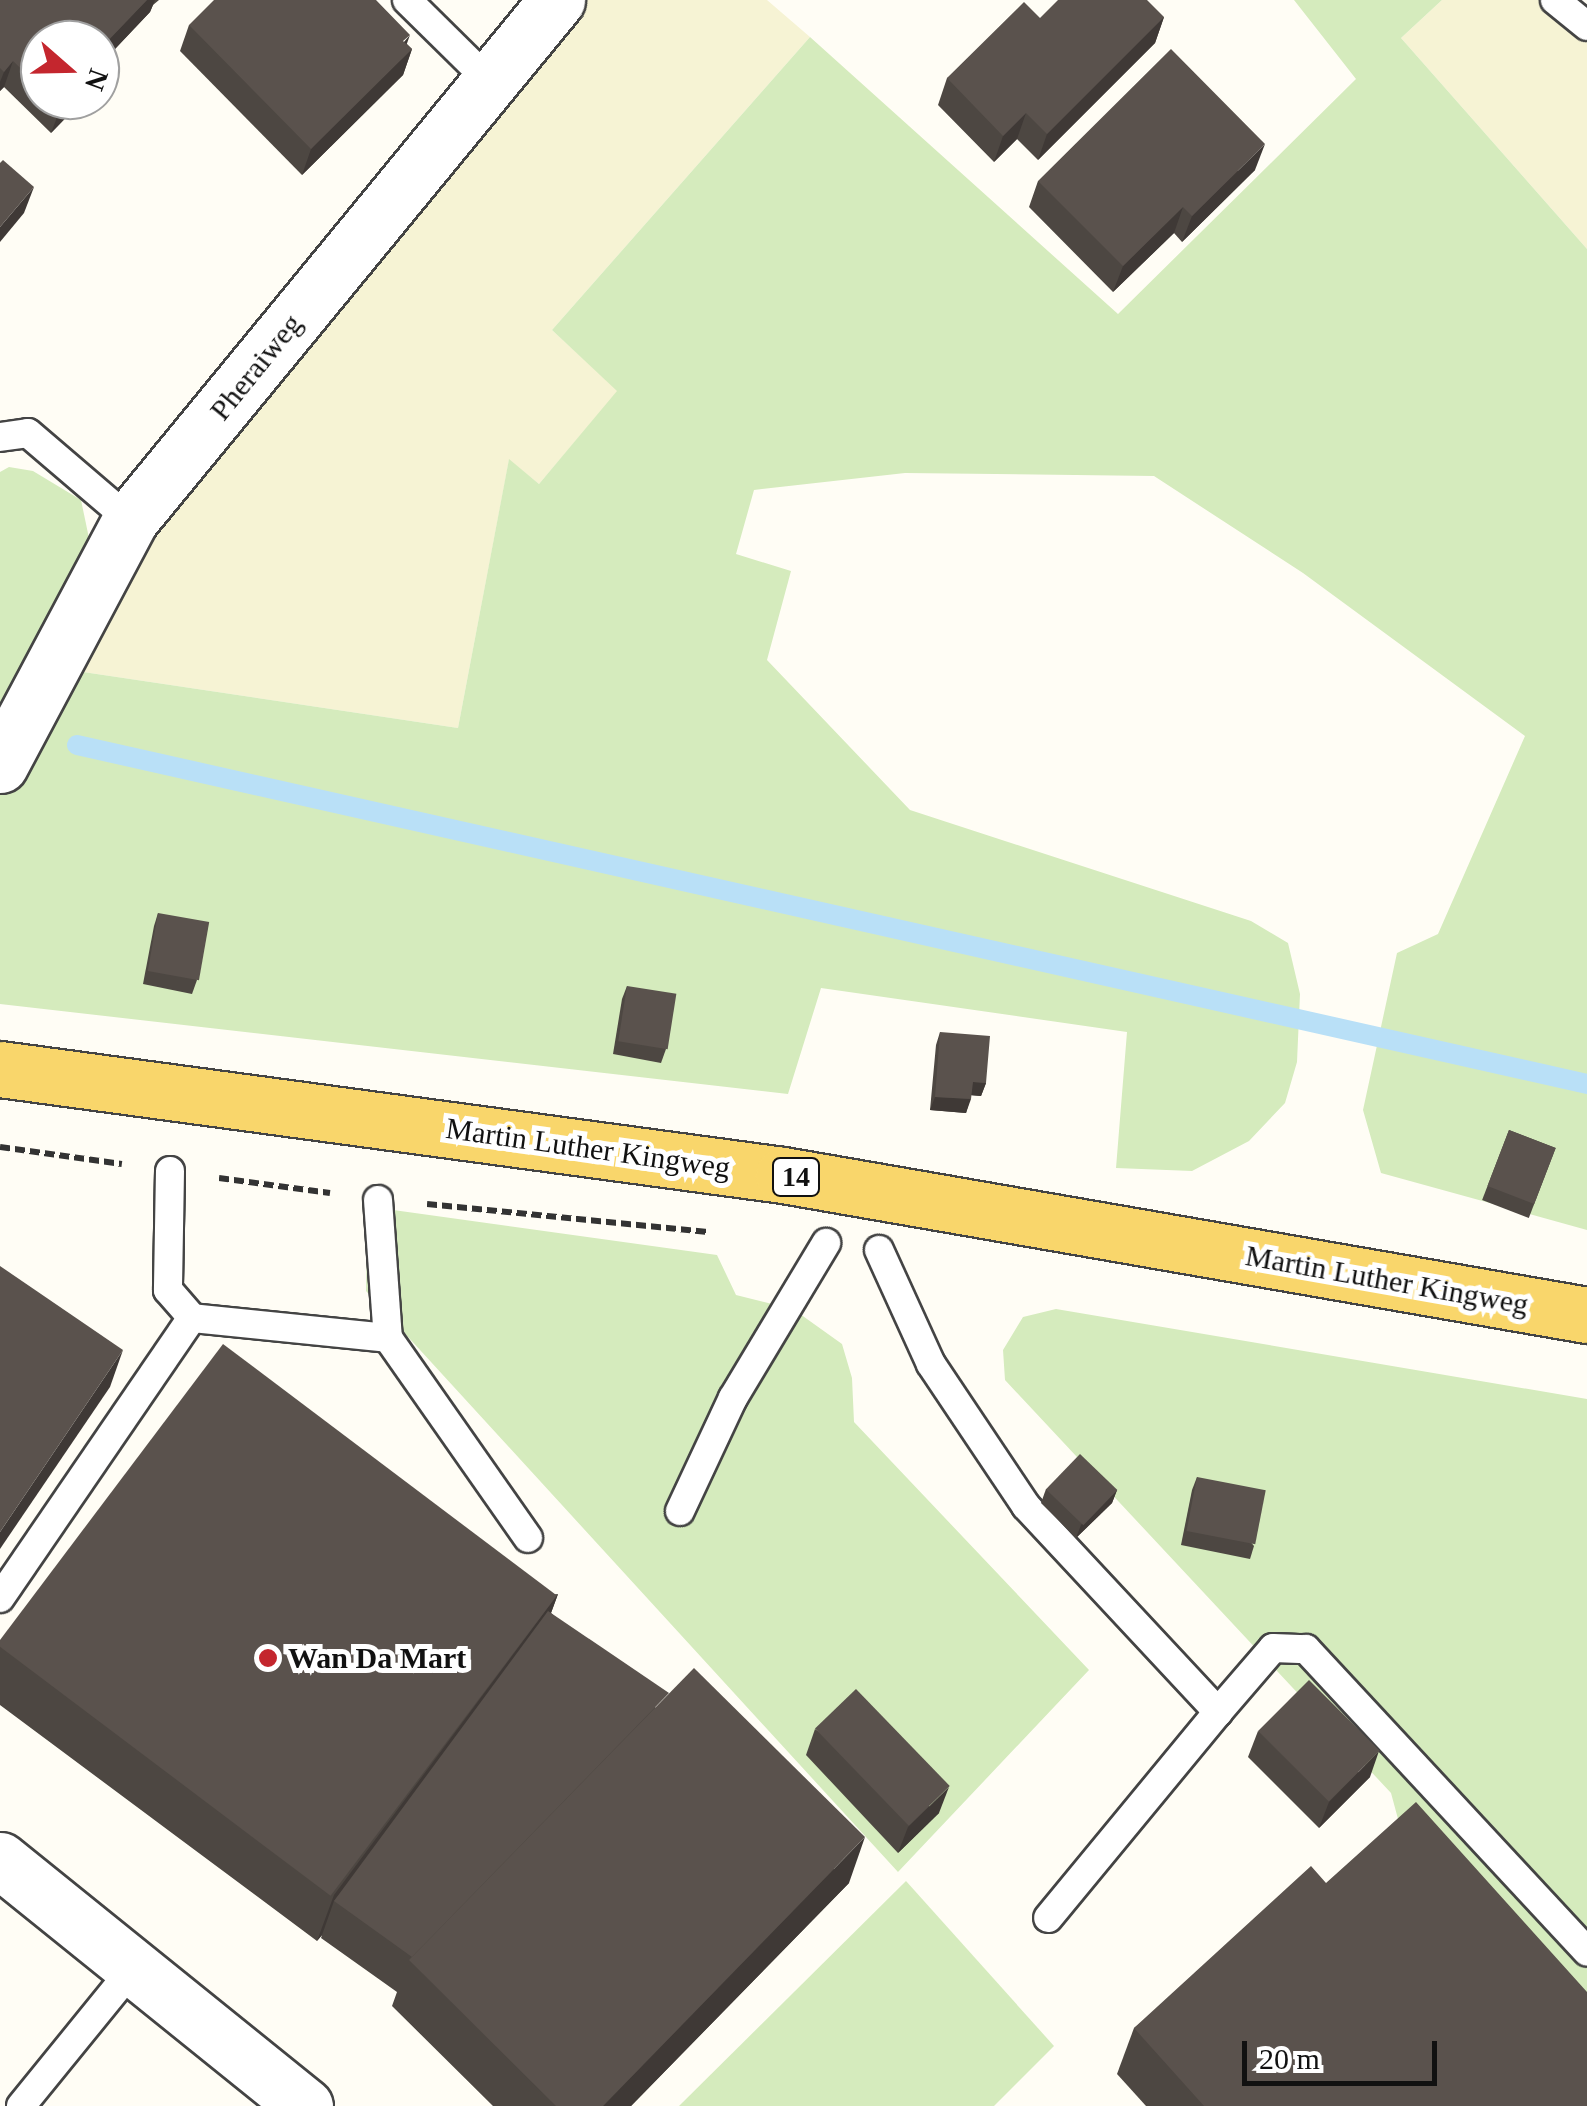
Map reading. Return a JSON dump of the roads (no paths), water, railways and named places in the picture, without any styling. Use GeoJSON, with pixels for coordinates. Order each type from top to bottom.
{"type":"FeatureCollection","features":[{"type":"Feature","properties":{"kind":"main road","name":"Martin Luther Kingweg"},"geometry":{"type":"LineString","coordinates":[[0,1069],[783,1175],[1587,1315]]}},
{"type":"Feature","properties":{"kind":"street","name":"Pheraiweg"},"geometry":{"type":"LineString","coordinates":[[0,765],[130,520],[556,0]]}},
{"type":"Feature","properties":{"kind":"street"},"geometry":{"type":"LineString","coordinates":[[0,1860],[304,2106]]}},
{"type":"Feature","properties":{"kind":"lane"},"geometry":{"type":"LineString","coordinates":[[407,0],[488,80]]}},
{"type":"Feature","properties":{"kind":"lane"},"geometry":{"type":"LineString","coordinates":[[1555,0],[1587,26]]}},
{"type":"Feature","properties":{"kind":"lane"},"geometry":{"type":"LineString","coordinates":[[0,437],[28,433],[130,520]]}},
{"type":"Feature","properties":{"kind":"lane"},"geometry":{"type":"LineString","coordinates":[[170,1171],[168,1290],[192,1318],[388,1338]]}},
{"type":"Feature","properties":{"kind":"lane"},"geometry":{"type":"LineString","coordinates":[[378,1200],[388,1338],[528,1538]]}},
{"type":"Feature","properties":{"kind":"lane"},"geometry":{"type":"LineString","coordinates":[[680,1512],[733,1398],[826,1243]]}},
{"type":"Feature","properties":{"kind":"lane"},"geometry":{"type":"LineString","coordinates":[[880,1250],[931,1364],[1026,1506],[1218,1712]]}},
{"type":"Feature","properties":{"kind":"lane"},"geometry":{"type":"LineString","coordinates":[[0,1598],[192,1318]]}},
{"type":"Feature","properties":{"kind":"lane"},"geometry":{"type":"LineString","coordinates":[[1048,1918],[1273,1648],[1306,1649],[1587,1951]]}},
{"type":"Feature","properties":{"kind":"lane"},"geometry":{"type":"LineString","coordinates":[[21,2106],[134,1967]]}},
{"type":"Feature","properties":{"kind":"waterway"},"geometry":{"type":"LineString","coordinates":[[77,745],[1587,1084]]}},
{"type":"Feature","properties":{"kind":"place","name":"Wan Da Mart"},"geometry":{"type":"Point","coordinates":[268,1658]}}]}
